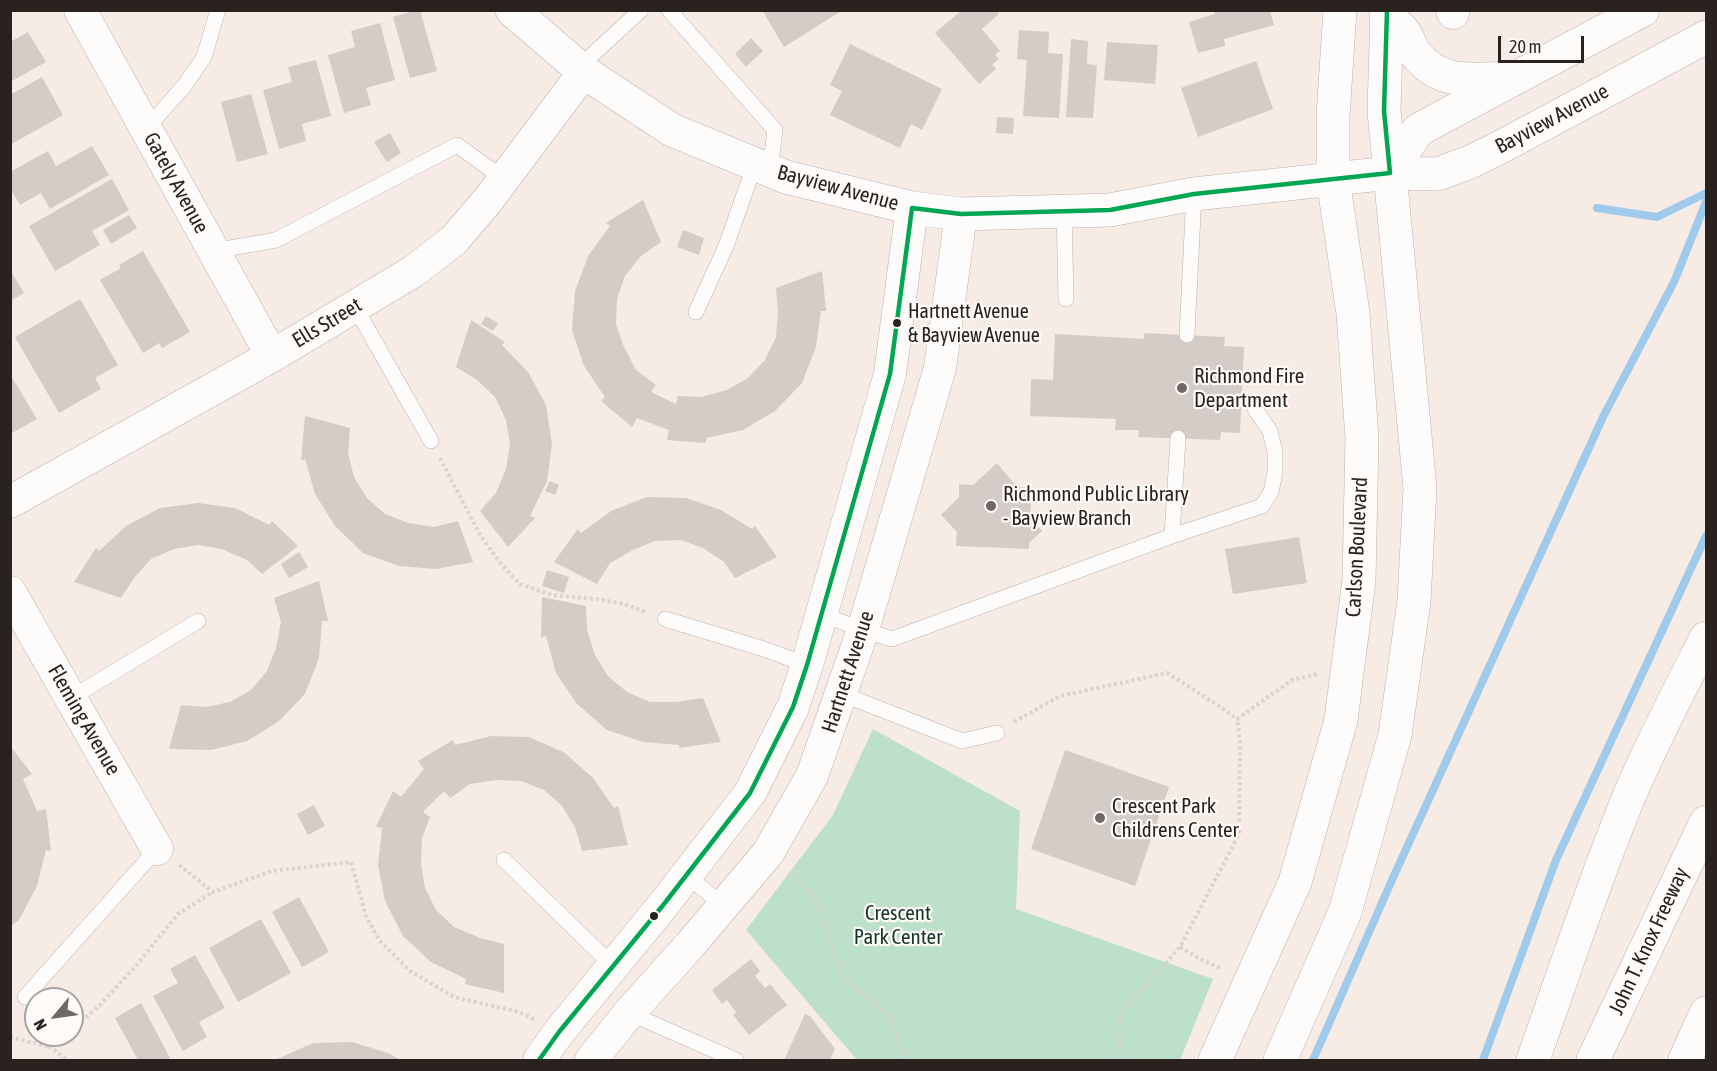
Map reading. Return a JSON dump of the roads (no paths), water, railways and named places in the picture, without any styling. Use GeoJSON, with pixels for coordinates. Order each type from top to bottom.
{"type":"FeatureCollection","features":[{"type":"Feature","properties":{"kind":"main road","name":"Bayview Avenue"},"geometry":{"type":"LineString","coordinates":[[512,10],[581,70],[672,130],[786,177],[912,208],[961,214],[1110,210],[1194,194],[1390,173],[1438,174],[1470,162],[1707,37]]}},
{"type":"Feature","properties":{"kind":"main road","name":"Carlson Boulevard"},"geometry":{"type":"LineString","coordinates":[[1215,1060],[1295,882],[1341,720],[1359,580],[1362,438],[1353,313],[1333,180],[1340,10]]}},
{"type":"Feature","properties":{"kind":"main road"},"geometry":{"type":"LineString","coordinates":[[1390,173],[1418,130],[1643,10]]}},
{"type":"Feature","properties":{"kind":"main road"},"geometry":{"type":"LineString","coordinates":[[1386,13],[1405,33],[1410,45],[1423,62],[1437,72],[1456,79],[1515,78]]}},
{"type":"Feature","properties":{"kind":"main road"},"geometry":{"type":"LineString","coordinates":[[1280,1060],[1345,912],[1395,735],[1414,601],[1420,488],[1384,111],[1386,13]]}},
{"type":"Feature","properties":{"kind":"main road"},"geometry":{"type":"LineString","coordinates":[[1533,1060],[1629,797],[1707,638]]}},
{"type":"Feature","properties":{"kind":"main road","name":"John T. Knox Freeway"},"geometry":{"type":"LineString","coordinates":[[1593,1060],[1707,822]]}},
{"type":"Feature","properties":{"kind":"main road"},"geometry":{"type":"LineString","coordinates":[[1684,1060],[1707,1013]]}},
{"type":"Feature","properties":{"kind":"street","name":"Gately Avenue"},"geometry":{"type":"LineString","coordinates":[[80,10],[272,356]]}},
{"type":"Feature","properties":{"kind":"street","name":"Ells Street"},"geometry":{"type":"LineString","coordinates":[[10,502],[272,356],[414,272],[454,240],[488,200],[581,70]]}},
{"type":"Feature","properties":{"kind":"street","name":"Hartnett Avenue"},"geometry":{"type":"LineString","coordinates":[[539,1060],[750,793],[793,707],[890,374],[912,208]]}},
{"type":"Feature","properties":{"kind":"street","name":"Hartnett Avenue"},"geometry":{"type":"LineString","coordinates":[[591,1060],[768,853],[812,776],[863,630],[940,368],[961,214]]}},
{"type":"Feature","properties":{"kind":"street","name":"Fleming Avenue"},"geometry":{"type":"LineString","coordinates":[[10,592],[157,849]]}},
{"type":"Feature","properties":{"kind":"lane"},"geometry":{"type":"LineString","coordinates":[[146,129],[185,85],[204,57],[218,10]]}},
{"type":"Feature","properties":{"kind":"lane"},"geometry":{"type":"LineString","coordinates":[[581,70],[641,10]]}},
{"type":"Feature","properties":{"kind":"lane"},"geometry":{"type":"LineString","coordinates":[[669,10],[775,129],[762,167],[696,312]]}},
{"type":"Feature","properties":{"kind":"lane"},"geometry":{"type":"LineString","coordinates":[[213,251],[276,240],[457,145],[504,179]]}},
{"type":"Feature","properties":{"kind":"lane"},"geometry":{"type":"LineString","coordinates":[[1187,335],[1194,194]]}},
{"type":"Feature","properties":{"kind":"lane"},"geometry":{"type":"LineString","coordinates":[[1064,210],[1066,299]]}},
{"type":"Feature","properties":{"kind":"lane"},"geometry":{"type":"LineString","coordinates":[[355,307],[431,441]]}},
{"type":"Feature","properties":{"kind":"lane"},"geometry":{"type":"LineString","coordinates":[[821,614],[892,639],[1172,536],[1262,506],[1271,492],[1275,473],[1275,452],[1270,431],[1255,409]]}},
{"type":"Feature","properties":{"kind":"lane"},"geometry":{"type":"LineString","coordinates":[[1172,536],[1178,438]]}},
{"type":"Feature","properties":{"kind":"lane"},"geometry":{"type":"LineString","coordinates":[[665,619],[807,664]]}},
{"type":"Feature","properties":{"kind":"lane"},"geometry":{"type":"LineString","coordinates":[[71,698],[198,621]]}},
{"type":"Feature","properties":{"kind":"lane"},"geometry":{"type":"LineString","coordinates":[[842,694],[962,741],[997,733]]}},
{"type":"Feature","properties":{"kind":"lane"},"geometry":{"type":"LineString","coordinates":[[34,987],[157,849]]}},
{"type":"Feature","properties":{"kind":"lane"},"geometry":{"type":"LineString","coordinates":[[504,860],[613,966]]}},
{"type":"Feature","properties":{"kind":"lane"},"geometry":{"type":"LineString","coordinates":[[687,875],[723,906]]}},
{"type":"Feature","properties":{"kind":"lane"},"geometry":{"type":"LineString","coordinates":[[629,1013],[736,1060]]}},
{"type":"Feature","properties":{"kind":"waterway"},"geometry":{"type":"LineString","coordinates":[[1597,208],[1657,217],[1706,193]]}},
{"type":"Feature","properties":{"kind":"waterway"},"geometry":{"type":"LineString","coordinates":[[1313,1060],[1392,880],[1603,417],[1674,282],[1706,202]]}},
{"type":"Feature","properties":{"kind":"waterway"},"geometry":{"type":"LineString","coordinates":[[1483,1060],[1556,860],[1706,536]]}},
{"type":"Feature","properties":{"kind":"place","name":"Hartnett Avenue & Bayview Avenue"},"geometry":{"type":"Point","coordinates":[897,323]}},
{"type":"Feature","properties":{"kind":"place","name":"Richmond Fire Department"},"geometry":{"type":"Point","coordinates":[1182,388]}},
{"type":"Feature","properties":{"kind":"place","name":"Richmond Public Library - Bayview Branch"},"geometry":{"type":"Point","coordinates":[991,506]}},
{"type":"Feature","properties":{"kind":"place","name":"Crescent Park Childrens Center"},"geometry":{"type":"Point","coordinates":[1100,818]}},
{"type":"Feature","properties":{"kind":"park label","name":"Crescent Park Center"},"geometry":{"type":"Point","coordinates":[898,925]}}]}
